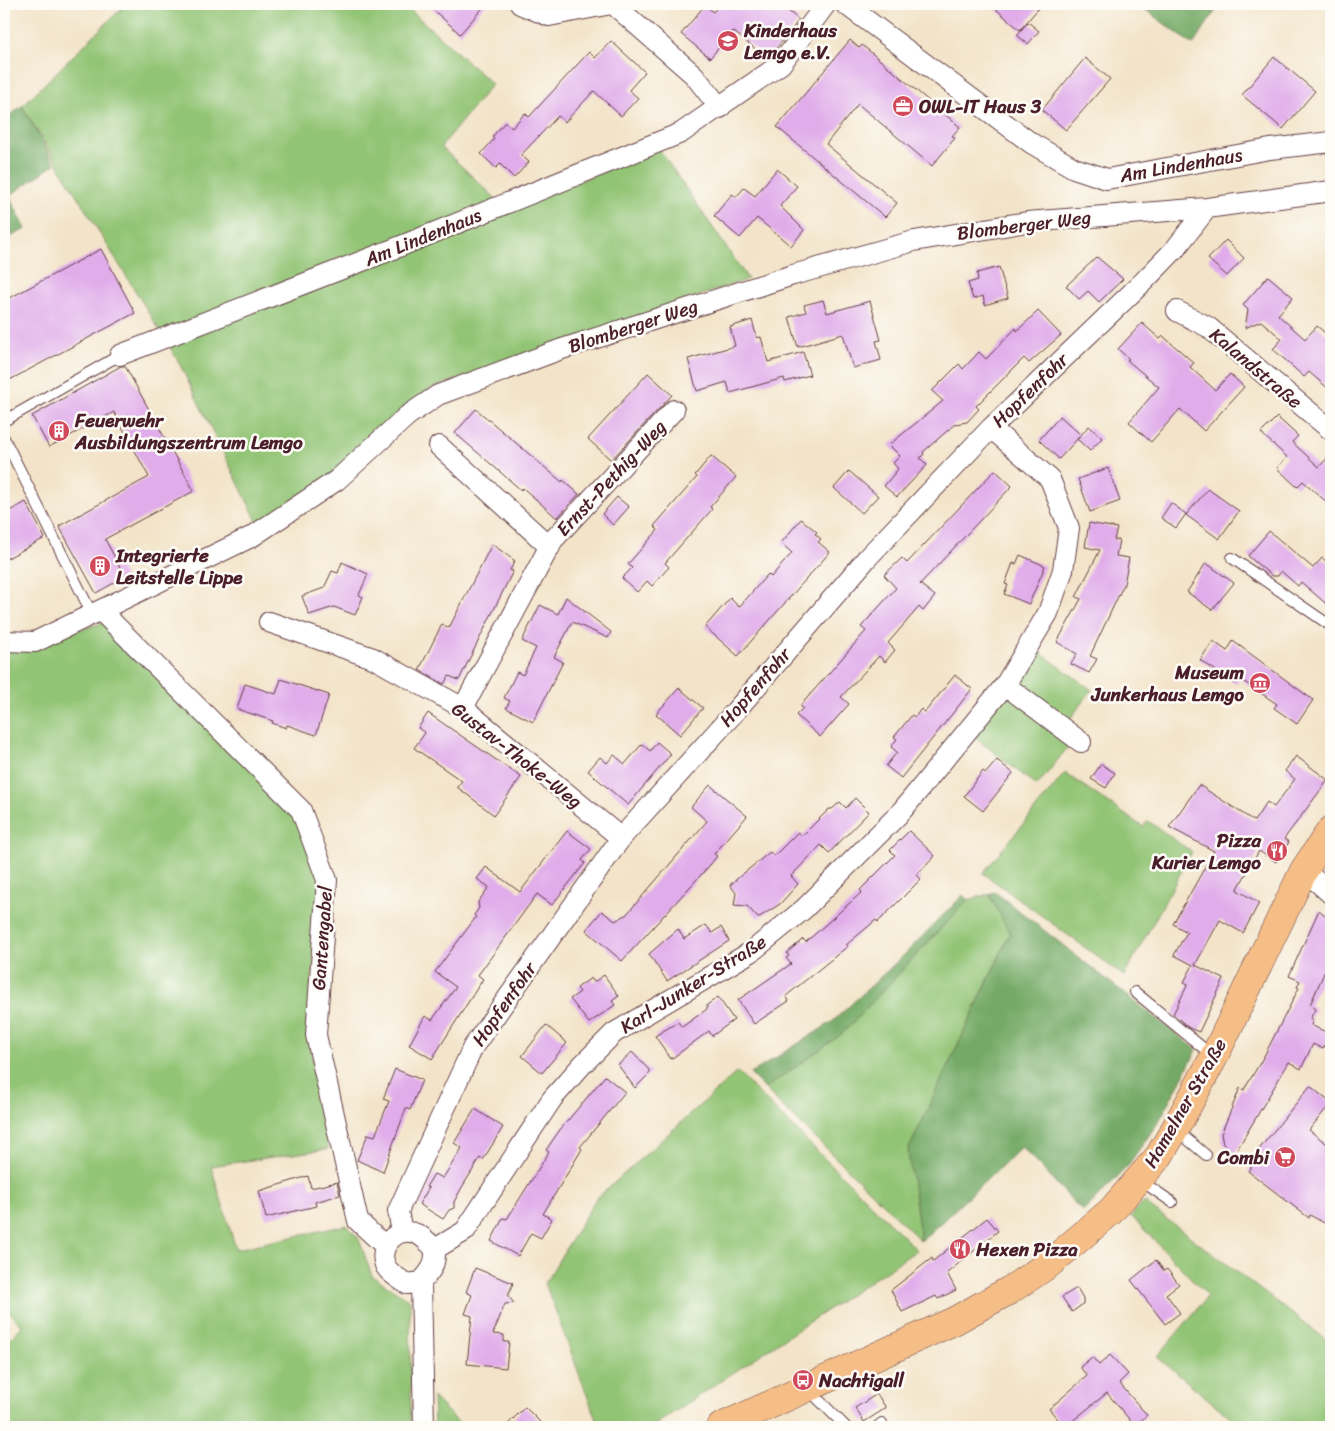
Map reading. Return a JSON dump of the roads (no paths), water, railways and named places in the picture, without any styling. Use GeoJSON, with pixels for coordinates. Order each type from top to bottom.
{"type":"FeatureCollection","features":[{"type":"Feature","properties":{"kind":"main road","name":"Hamelner Straße"},"geometry":{"type":"LineString","coordinates":[[721,1427],[755,1420],[806,1388],[954,1321],[1010,1290],[1049,1264],[1111,1211],[1159,1156],[1214,1057],[1304,870],[1331,830]]}},
{"type":"Feature","properties":{"kind":"street"},"geometry":{"type":"LineString","coordinates":[[520,4],[549,16],[612,4],[694,75],[720,108]]}},
{"type":"Feature","properties":{"kind":"street","name":"Am Lindenhaus"},"geometry":{"type":"LineString","coordinates":[[120,355],[396,248],[681,133],[720,108],[781,64],[826,4]]}},
{"type":"Feature","properties":{"kind":"street","name":"Am Lindenhaus"},"geometry":{"type":"LineString","coordinates":[[845,4],[1031,144],[1074,168],[1107,179],[1270,149],[1331,142]]}},
{"type":"Feature","properties":{"kind":"street","name":"Blomberger Weg"},"geometry":{"type":"LineString","coordinates":[[4,641],[35,642],[253,536],[337,480],[407,416],[438,395],[559,350],[793,275],[895,246],[974,229],[1027,222],[1207,208],[1331,190]]}},
{"type":"Feature","properties":{"kind":"street","name":"Hopfenfohr"},"geometry":{"type":"LineString","coordinates":[[402,1232],[398,1211],[472,1048],[621,838],[733,714],[868,558],[991,428],[1176,248],[1207,208]]}},
{"type":"Feature","properties":{"kind":"street","name":"Kalandstraße"},"geometry":{"type":"LineString","coordinates":[[1177,311],[1208,327],[1331,430]]}},
{"type":"Feature","properties":{"kind":"street","name":"Ernst-Pethig-Weg"},"geometry":{"type":"LineString","coordinates":[[463,708],[553,540],[674,410]]}},
{"type":"Feature","properties":{"kind":"street","name":"Karl-Junker-Straße"},"geometry":{"type":"LineString","coordinates":[[435,1249],[465,1231],[552,1099],[582,1065],[614,1034],[751,952],[804,909],[900,813],[1005,685],[1029,648],[1048,613],[1063,570],[1069,528],[1050,479],[991,428]]}},
{"type":"Feature","properties":{"kind":"street","name":"Ernst-Pethig-Weg"},"geometry":{"type":"LineString","coordinates":[[439,446],[550,547]]}},
{"type":"Feature","properties":{"kind":"street","name":"Gantengabel"},"geometry":{"type":"LineString","coordinates":[[97,612],[302,810],[327,880],[316,1035],[358,1221],[385,1246]]}},
{"type":"Feature","properties":{"kind":"street","name":"Gustav-Thoke-Weg"},"geometry":{"type":"LineString","coordinates":[[269,622],[373,658],[463,708],[621,838]]}},
{"type":"Feature","properties":{"kind":"street"},"geometry":{"type":"LineString","coordinates":[[1005,685],[1081,742]]}},
{"type":"Feature","properties":{"kind":"street"},"geometry":{"type":"LineString","coordinates":[[1304,870],[1331,894]]}},
{"type":"Feature","properties":{"kind":"street"},"geometry":{"type":"LineString","coordinates":[[402,1232],[417,1234],[435,1249],[436,1262],[432,1270],[421,1282],[407,1284],[393,1275],[385,1265],[385,1246],[391,1238],[402,1232]]}},
{"type":"Feature","properties":{"kind":"street"},"geometry":{"type":"LineString","coordinates":[[421,1282],[424,1427]]}},
{"type":"Feature","properties":{"kind":"lane"},"geometry":{"type":"LineString","coordinates":[[4,421],[120,355]]}},
{"type":"Feature","properties":{"kind":"lane"},"geometry":{"type":"LineString","coordinates":[[4,438],[97,612]]}},
{"type":"Feature","properties":{"kind":"lane"},"geometry":{"type":"LineString","coordinates":[[1232,558],[1331,626]]}},
{"type":"Feature","properties":{"kind":"lane"},"geometry":{"type":"LineString","coordinates":[[1135,992],[1214,1057]]}},
{"type":"Feature","properties":{"kind":"lane"},"geometry":{"type":"LineString","coordinates":[[1174,1129],[1206,1155]]}},
{"type":"Feature","properties":{"kind":"lane"},"geometry":{"type":"LineString","coordinates":[[1139,1180],[1172,1202]]}},
{"type":"Feature","properties":{"kind":"lane"},"geometry":{"type":"LineString","coordinates":[[806,1388],[846,1427]]}},
{"type":"Feature","properties":{"kind":"place","name":"Kinderhaus Lemgo e.V."},"geometry":{"type":"Point","coordinates":[728,41]}},
{"type":"Feature","properties":{"kind":"place","name":"OWL-IT Haus 3"},"geometry":{"type":"Point","coordinates":[903,106]}},
{"type":"Feature","properties":{"kind":"place","name":"Feuerwehr Ausbildungszentrum Lemgo"},"geometry":{"type":"Point","coordinates":[59,431]}},
{"type":"Feature","properties":{"kind":"place","name":"Integrierte Leitstelle Lippe"},"geometry":{"type":"Point","coordinates":[100,566]}},
{"type":"Feature","properties":{"kind":"place","name":"Museum Junkerhaus Lemgo"},"geometry":{"type":"Point","coordinates":[1260,683]}},
{"type":"Feature","properties":{"kind":"place","name":"Pizza Kurier Lemgo"},"geometry":{"type":"Point","coordinates":[1277,851]}},
{"type":"Feature","properties":{"kind":"place","name":"Combi"},"geometry":{"type":"Point","coordinates":[1285,1157]}},
{"type":"Feature","properties":{"kind":"place","name":"Hexen Pizza"},"geometry":{"type":"Point","coordinates":[960,1249]}},
{"type":"Feature","properties":{"kind":"place","name":"Nachtigall"},"geometry":{"type":"Point","coordinates":[803,1380]}}]}
